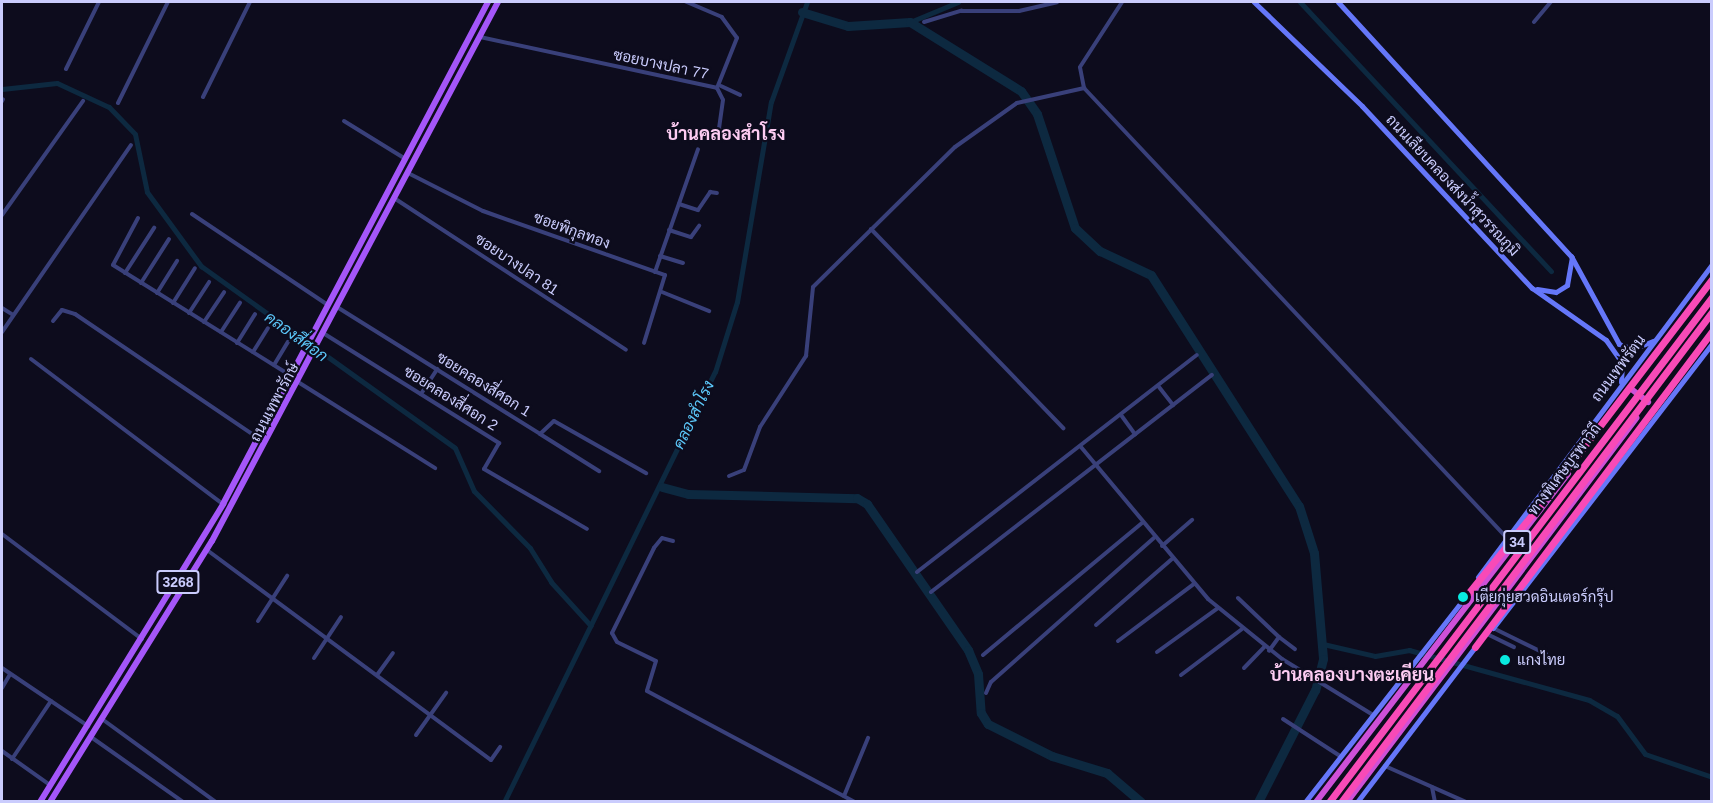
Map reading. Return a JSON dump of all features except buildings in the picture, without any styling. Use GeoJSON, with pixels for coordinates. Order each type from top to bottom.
{"type":"FeatureCollection","features":[{"type":"Feature","properties":{"kind":"highway","name":"ถนนเทพรัตน"},"geometry":{"type":"LineString","coordinates":[[1316,801],[1712,278]]}},
{"type":"Feature","properties":{"kind":"highway"},"geometry":{"type":"LineString","coordinates":[[1462,601],[1534,512],[1712,278]]}},
{"type":"Feature","properties":{"kind":"highway","name":"ทางพิเศษบูรพาวิถี"},"geometry":{"type":"LineString","coordinates":[[1329,801],[1712,297]]}},
{"type":"Feature","properties":{"kind":"highway","name":"ทางพิเศษบูรพาวิถี"},"geometry":{"type":"LineString","coordinates":[[1341,801],[1712,312]]}},
{"type":"Feature","properties":{"kind":"highway","name":"34"},"geometry":{"type":"LineString","coordinates":[[1347,801],[1712,317]]}},
{"type":"Feature","properties":{"kind":"highway"},"geometry":{"type":"LineString","coordinates":[[1475,647],[1559,530],[1712,330]]}},
{"type":"Feature","properties":{"kind":"highway"},"geometry":{"type":"LineString","coordinates":[[1630,388],[1648,402]]}},
{"type":"Feature","properties":{"kind":"main road","name":"ถนนเทพารักษ์"},"geometry":{"type":"LineString","coordinates":[[40,801],[143,639],[223,504],[488,2]]}},
{"type":"Feature","properties":{"kind":"main road","name":"ถนนเทพารักษ์"},"geometry":{"type":"LineString","coordinates":[[50,801],[207,550],[498,2]]}},
{"type":"Feature","properties":{"kind":"main road","name":"ถนนเลียบคลองส่งน้ำสุวรรณภูมิ"},"geometry":{"type":"LineString","coordinates":[[1256,2],[1362,106],[1532,288],[1612,347],[1622,363],[1620,384]]}},
{"type":"Feature","properties":{"kind":"main road"},"geometry":{"type":"LineString","coordinates":[[1338,2],[1572,256],[1619,344],[1633,349],[1655,340]]}},
{"type":"Feature","properties":{"kind":"main road"},"geometry":{"type":"LineString","coordinates":[[451,70],[460,73]]}},
{"type":"Feature","properties":{"kind":"main road"},"geometry":{"type":"LineString","coordinates":[[1532,288],[1550,292],[1563,289],[1571,279],[1572,256]]}},
{"type":"Feature","properties":{"kind":"main road","name":"ถนนเทพรัตน"},"geometry":{"type":"LineString","coordinates":[[1305,801],[1462,601],[1620,384],[1712,264]]}},
{"type":"Feature","properties":{"kind":"main road","name":"34"},"geometry":{"type":"LineString","coordinates":[[1357,801],[1712,344]]}},
{"type":"Feature","properties":{"kind":"street"},"geometry":{"type":"LineString","coordinates":[[66,69],[99,2]]}},
{"type":"Feature","properties":{"kind":"street"},"geometry":{"type":"LineString","coordinates":[[118,103],[168,2]]}},
{"type":"Feature","properties":{"kind":"street"},"geometry":{"type":"LineString","coordinates":[[203,97],[250,2]]}},
{"type":"Feature","properties":{"kind":"street","name":"ซอยบางปลา 77"},"geometry":{"type":"LineString","coordinates":[[480,37],[719,87],[735,53],[734,31],[722,16],[686,2]]}},
{"type":"Feature","properties":{"kind":"street"},"geometry":{"type":"LineString","coordinates":[[924,22],[961,11],[1019,11],[1057,2]]}},
{"type":"Feature","properties":{"kind":"street"},"geometry":{"type":"LineString","coordinates":[[1122,2],[1080,67],[1084,88],[1507,538]]}},
{"type":"Feature","properties":{"kind":"street"},"geometry":{"type":"LineString","coordinates":[[1534,22],[1551,2]]}},
{"type":"Feature","properties":{"kind":"street"},"geometry":{"type":"LineString","coordinates":[[719,87],[740,94]]}},
{"type":"Feature","properties":{"kind":"street"},"geometry":{"type":"LineString","coordinates":[[719,87],[723,100],[718,126],[727,133]]}},
{"type":"Feature","properties":{"kind":"street"},"geometry":{"type":"LineString","coordinates":[[729,476],[744,470],[760,427],[806,356],[813,287],[932,165],[1017,103],[1084,88]]}},
{"type":"Feature","properties":{"kind":"street"},"geometry":{"type":"LineString","coordinates":[[2,215],[83,101]]}},
{"type":"Feature","properties":{"kind":"street"},"geometry":{"type":"LineString","coordinates":[[344,121],[404,158]]}},
{"type":"Feature","properties":{"kind":"street"},"geometry":{"type":"LineString","coordinates":[[2,332],[131,145]]}},
{"type":"Feature","properties":{"kind":"street"},"geometry":{"type":"LineString","coordinates":[[644,343],[666,277],[655,272],[698,149]]}},
{"type":"Feature","properties":{"kind":"street","name":"ซอยพิกุลทอง"},"geometry":{"type":"LineString","coordinates":[[408,173],[483,211],[655,272]]}},
{"type":"Feature","properties":{"kind":"street"},"geometry":{"type":"LineString","coordinates":[[679,204],[698,210],[710,192],[717,193]]}},
{"type":"Feature","properties":{"kind":"street","name":"ซอยบางปลา 81"},"geometry":{"type":"LineString","coordinates":[[394,198],[626,350]]}},
{"type":"Feature","properties":{"kind":"street"},"geometry":{"type":"LineString","coordinates":[[192,214],[328,305]]}},
{"type":"Feature","properties":{"kind":"street"},"geometry":{"type":"LineString","coordinates":[[138,218],[112,259],[125,273],[291,376]]}},
{"type":"Feature","properties":{"kind":"street"},"geometry":{"type":"LineString","coordinates":[[669,230],[691,237],[699,226]]}},
{"type":"Feature","properties":{"kind":"street"},"geometry":{"type":"LineString","coordinates":[[125,273],[154,228]]}},
{"type":"Feature","properties":{"kind":"street"},"geometry":{"type":"LineString","coordinates":[[871,229],[1063,428]]}},
{"type":"Feature","properties":{"kind":"street"},"geometry":{"type":"LineString","coordinates":[[141,283],[169,239]]}},
{"type":"Feature","properties":{"kind":"street"},"geometry":{"type":"LineString","coordinates":[[660,256],[683,263]]}},
{"type":"Feature","properties":{"kind":"street"},"geometry":{"type":"LineString","coordinates":[[157,293],[177,261]]}},
{"type":"Feature","properties":{"kind":"street"},"geometry":{"type":"LineString","coordinates":[[172,303],[195,268]]}},
{"type":"Feature","properties":{"kind":"street"},"geometry":{"type":"LineString","coordinates":[[189,313],[209,282]]}},
{"type":"Feature","properties":{"kind":"street"},"geometry":{"type":"LineString","coordinates":[[204,322],[224,292]]}},
{"type":"Feature","properties":{"kind":"street"},"geometry":{"type":"LineString","coordinates":[[662,292],[708,311]]}},
{"type":"Feature","properties":{"kind":"street"},"geometry":{"type":"LineString","coordinates":[[221,332],[240,303]]}},
{"type":"Feature","properties":{"kind":"street","name":"ซอยคลองสี่ศอก 1"},"geometry":{"type":"LineString","coordinates":[[337,307],[540,434],[554,421],[646,473]]}},
{"type":"Feature","properties":{"kind":"street"},"geometry":{"type":"LineString","coordinates":[[2,308],[13,315]]}},
{"type":"Feature","properties":{"kind":"street"},"geometry":{"type":"LineString","coordinates":[[53,321],[62,310],[75,314],[258,438]]}},
{"type":"Feature","properties":{"kind":"street"},"geometry":{"type":"LineString","coordinates":[[237,343],[255,314]]}},
{"type":"Feature","properties":{"kind":"street"},"geometry":{"type":"LineString","coordinates":[[253,352],[268,328]]}},
{"type":"Feature","properties":{"kind":"street","name":"ซอยคลองสี่ศอก 2"},"geometry":{"type":"LineString","coordinates":[[323,333],[498,443],[484,469],[587,530]]}},
{"type":"Feature","properties":{"kind":"street"},"geometry":{"type":"LineString","coordinates":[[274,365],[288,342]]}},
{"type":"Feature","properties":{"kind":"street"},"geometry":{"type":"LineString","coordinates":[[917,572],[1197,355]]}},
{"type":"Feature","properties":{"kind":"street"},"geometry":{"type":"LineString","coordinates":[[31,359],[223,504]]}},
{"type":"Feature","properties":{"kind":"street"},"geometry":{"type":"LineString","coordinates":[[421,394],[437,369]]}},
{"type":"Feature","properties":{"kind":"street"},"geometry":{"type":"LineString","coordinates":[[931,592],[1212,375]]}},
{"type":"Feature","properties":{"kind":"street"},"geometry":{"type":"LineString","coordinates":[[298,382],[435,468]]}},
{"type":"Feature","properties":{"kind":"street"},"geometry":{"type":"LineString","coordinates":[[1158,386],[1173,405]]}},
{"type":"Feature","properties":{"kind":"street"},"geometry":{"type":"LineString","coordinates":[[1120,415],[1135,434]]}},
{"type":"Feature","properties":{"kind":"street"},"geometry":{"type":"LineString","coordinates":[[540,434],[599,471]]}},
{"type":"Feature","properties":{"kind":"street"},"geometry":{"type":"LineString","coordinates":[[1081,447],[1154,538],[1218,608],[1269,651],[1373,714]]}},
{"type":"Feature","properties":{"kind":"street"},"geometry":{"type":"LineString","coordinates":[[1162,546],[1192,520]]}},
{"type":"Feature","properties":{"kind":"street"},"geometry":{"type":"LineString","coordinates":[[983,655],[1142,523]]}},
{"type":"Feature","properties":{"kind":"street"},"geometry":{"type":"LineString","coordinates":[[2,534],[143,639]]}},
{"type":"Feature","properties":{"kind":"street"},"geometry":{"type":"LineString","coordinates":[[673,542],[662,538],[654,548],[612,633],[617,642],[656,661],[646,691],[855,801]]}},
{"type":"Feature","properties":{"kind":"street"},"geometry":{"type":"LineString","coordinates":[[986,693],[991,682],[1154,538]]}},
{"type":"Feature","properties":{"kind":"street"},"geometry":{"type":"LineString","coordinates":[[207,550],[491,760],[500,747]]}},
{"type":"Feature","properties":{"kind":"street"},"geometry":{"type":"LineString","coordinates":[[1096,625],[1172,559]]}},
{"type":"Feature","properties":{"kind":"street"},"geometry":{"type":"LineString","coordinates":[[258,621],[288,576]]}},
{"type":"Feature","properties":{"kind":"street"},"geometry":{"type":"LineString","coordinates":[[1118,641],[1194,584]]}},
{"type":"Feature","properties":{"kind":"street"},"geometry":{"type":"LineString","coordinates":[[1238,598],[1295,649]]}},
{"type":"Feature","properties":{"kind":"street"},"geometry":{"type":"LineString","coordinates":[[1157,652],[1218,608]]}},
{"type":"Feature","properties":{"kind":"street"},"geometry":{"type":"LineString","coordinates":[[314,657],[341,617]]}},
{"type":"Feature","properties":{"kind":"street"},"geometry":{"type":"LineString","coordinates":[[1493,628],[1546,654],[1537,664]]}},
{"type":"Feature","properties":{"kind":"street"},"geometry":{"type":"LineString","coordinates":[[1180,675],[1242,629]]}},
{"type":"Feature","properties":{"kind":"street"},"geometry":{"type":"LineString","coordinates":[[1487,634],[1514,647]]}},
{"type":"Feature","properties":{"kind":"street"},"geometry":{"type":"LineString","coordinates":[[1269,651],[1279,637]]}},
{"type":"Feature","properties":{"kind":"street"},"geometry":{"type":"LineString","coordinates":[[1244,668],[1264,647]]}},
{"type":"Feature","properties":{"kind":"street"},"geometry":{"type":"LineString","coordinates":[[377,675],[393,653]]}},
{"type":"Feature","properties":{"kind":"street"},"geometry":{"type":"LineString","coordinates":[[2,668],[88,726]]}},
{"type":"Feature","properties":{"kind":"street"},"geometry":{"type":"LineString","coordinates":[[2,688],[10,674]]}},
{"type":"Feature","properties":{"kind":"street"},"geometry":{"type":"LineString","coordinates":[[416,735],[446,693]]}},
{"type":"Feature","properties":{"kind":"street"},"geometry":{"type":"LineString","coordinates":[[12,759],[51,701]]}},
{"type":"Feature","properties":{"kind":"street"},"geometry":{"type":"LineString","coordinates":[[102,719],[216,801]]}},
{"type":"Feature","properties":{"kind":"street"},"geometry":{"type":"LineString","coordinates":[[1283,719],[1340,756]]}},
{"type":"Feature","properties":{"kind":"street"},"geometry":{"type":"LineString","coordinates":[[91,737],[183,801]]}},
{"type":"Feature","properties":{"kind":"street"},"geometry":{"type":"LineString","coordinates":[[844,796],[868,738]]}},
{"type":"Feature","properties":{"kind":"street"},"geometry":{"type":"LineString","coordinates":[[2,751],[51,785]]}},
{"type":"Feature","properties":{"kind":"street"},"geometry":{"type":"LineString","coordinates":[[1384,766],[1466,801]]}},
{"type":"Feature","properties":{"kind":"street"},"geometry":{"type":"LineString","coordinates":[[1432,787],[1435,801]]}},
{"type":"Feature","properties":{"kind":"waterway","name":"คลองสำโรง"},"geometry":{"type":"LineString","coordinates":[[504,802],[715,372],[737,302],[771,102],[807,2]]}},
{"type":"Feature","properties":{"kind":"waterway"},"geometry":{"type":"LineString","coordinates":[[910,22],[958,2]]}},
{"type":"Feature","properties":{"kind":"waterway"},"geometry":{"type":"LineString","coordinates":[[1300,2],[1551,271]]}},
{"type":"Feature","properties":{"kind":"waterway"},"geometry":{"type":"LineString","coordinates":[[802,12],[848,26],[910,22],[1021,91],[1037,114],[1075,228],[1100,251],[1151,275],[1299,506],[1314,553],[1323,659],[1315,690],[1258,802]]}},
{"type":"Feature","properties":{"kind":"waterway","name":"คลองสี่ศอก"},"geometry":{"type":"LineString","coordinates":[[2,89],[57,83],[109,107],[135,134],[147,192],[201,266],[455,448],[474,491],[530,548],[551,582],[591,626]]}},
{"type":"Feature","properties":{"kind":"waterway"},"geometry":{"type":"LineString","coordinates":[[662,487],[688,494],[857,498],[867,504],[968,650],[978,674],[981,713],[988,724],[1052,756],[1107,773],[1141,802]]}},
{"type":"Feature","properties":{"kind":"waterway"},"geometry":{"type":"LineString","coordinates":[[1323,644],[1375,656],[1409,650],[1589,700],[1617,716],[1645,754],[1712,777]]}},
{"type":"Feature","properties":{"kind":"place","name":"เตียกุ่ยฮวดอินเตอร์กรุ๊ป"},"geometry":{"type":"Point","coordinates":[1463,597]}},
{"type":"Feature","properties":{"kind":"place","name":"แกงไทย"},"geometry":{"type":"Point","coordinates":[1505,660]}},
{"type":"Feature","properties":{"kind":"district","name":"บ้านคลองสำโรง"},"geometry":{"type":"Point","coordinates":[726,134]}},
{"type":"Feature","properties":{"kind":"district","name":"บ้านคลองบางตะเคียน"},"geometry":{"type":"Point","coordinates":[1352,675]}}]}
